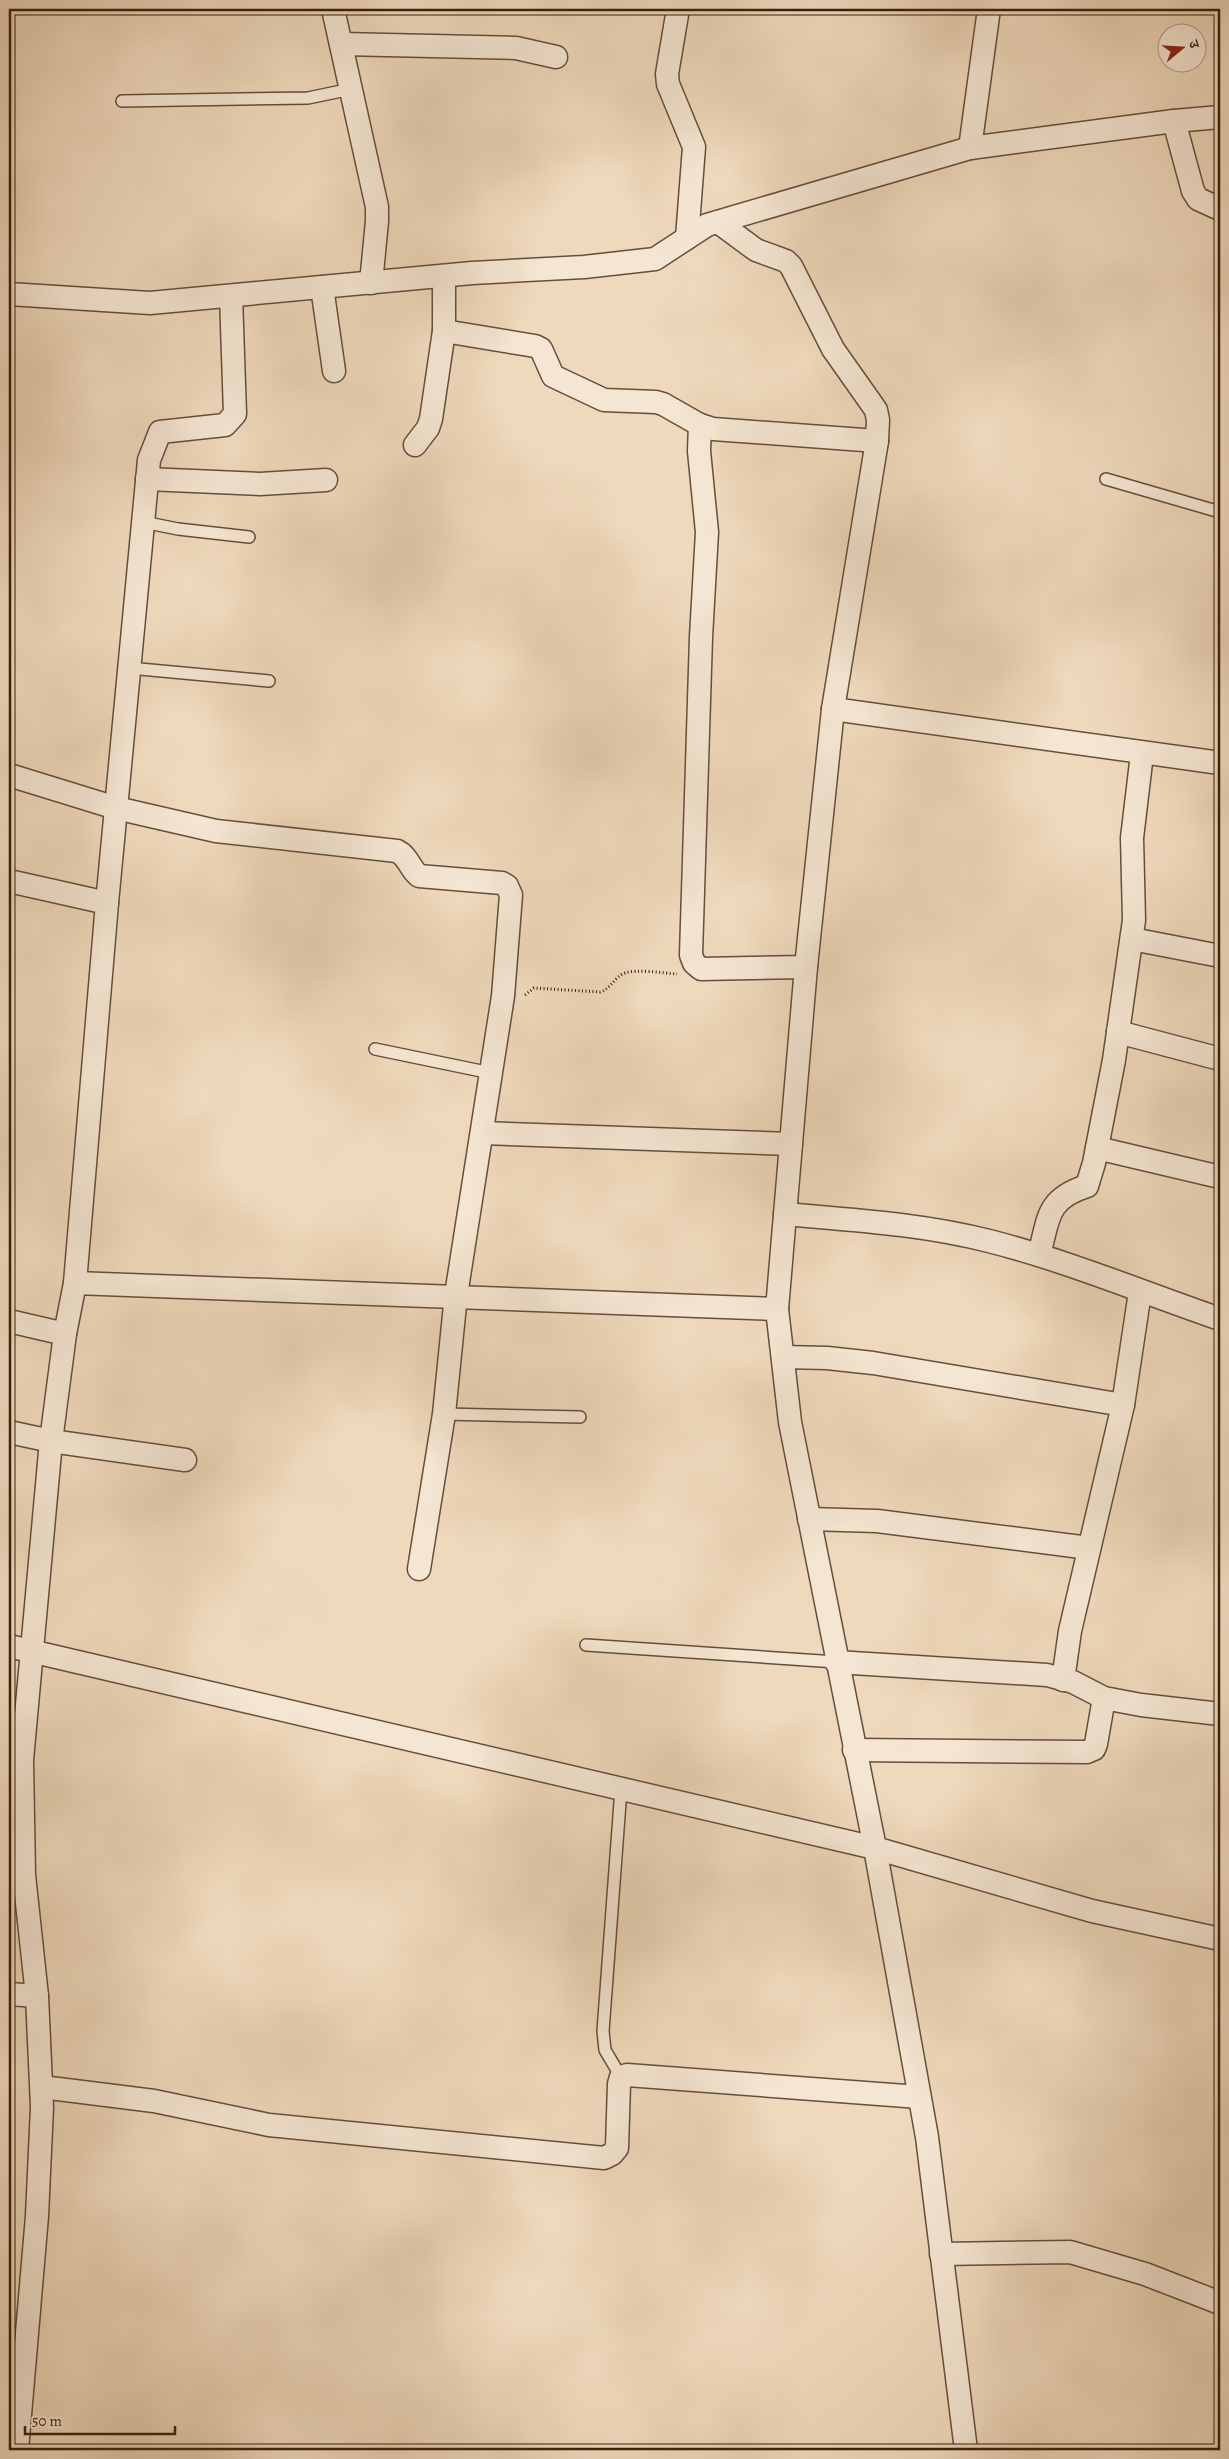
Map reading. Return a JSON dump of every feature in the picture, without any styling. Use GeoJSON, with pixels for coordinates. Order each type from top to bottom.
{"type":"FeatureCollection","features":[{"type":"Feature","properties":{"kind":"street"},"geometry":{"type":"LineString","coordinates":[[333,9],[377,207],[378,221],[371,283]]}},
{"type":"Feature","properties":{"kind":"street"},"geometry":{"type":"LineString","coordinates":[[678,9],[667,74],[668,84],[694,147],[687,238]]}},
{"type":"Feature","properties":{"kind":"street"},"geometry":{"type":"LineString","coordinates":[[970,148],[989,9]]}},
{"type":"Feature","properties":{"kind":"street"},"geometry":{"type":"LineString","coordinates":[[342,44],[516,48],[556,57]]}},
{"type":"Feature","properties":{"kind":"street"},"geometry":{"type":"LineString","coordinates":[[9,294],[150,303],[444,276],[584,267],[655,259],[707,225],[970,148],[1174,121],[1220,117]]}},
{"type":"Feature","properties":{"kind":"street"},"geometry":{"type":"LineString","coordinates":[[1174,121],[1193,191],[1198,199],[1220,209]]}},
{"type":"Feature","properties":{"kind":"street"},"geometry":{"type":"LineString","coordinates":[[718,222],[756,250],[786,261],[791,266],[833,349],[876,410],[878,420],[877,441],[833,709],[806,967],[777,1309],[790,1422],[836,1662],[875,1848],[927,2137],[966,2450]]}},
{"type":"Feature","properties":{"kind":"street"},"geometry":{"type":"LineString","coordinates":[[414,445],[428,428],[431,419],[444,331],[444,276]]}},
{"type":"Feature","properties":{"kind":"street"},"geometry":{"type":"LineString","coordinates":[[322,287],[334,371]]}},
{"type":"Feature","properties":{"kind":"street"},"geometry":{"type":"LineString","coordinates":[[17,2450],[37,2216],[42,2087],[37,1996],[24,1875],[22,1760],[51,1441],[65,1334],[75,1283],[107,903],[149,460],[160,432],[225,424],[235,414],[231,296]]}},
{"type":"Feature","properties":{"kind":"street"},"geometry":{"type":"LineString","coordinates":[[444,331],[535,346],[541,349],[552,376],[604,400],[656,402],[700,425],[713,429],[877,441]]}},
{"type":"Feature","properties":{"kind":"street"},"geometry":{"type":"LineString","coordinates":[[700,425],[698,451],[707,532],[691,955],[694,963],[701,969],[806,967]]}},
{"type":"Feature","properties":{"kind":"street"},"geometry":{"type":"LineString","coordinates":[[147,479],[260,484],[326,480]]}},
{"type":"Feature","properties":{"kind":"street"},"geometry":{"type":"LineString","coordinates":[[833,709],[1142,754],[1220,763]]}},
{"type":"Feature","properties":{"kind":"street"},"geometry":{"type":"LineString","coordinates":[[1039,1256],[1052,1207],[1069,1192],[1087,1186],[1097,1148],[1118,1032],[1132,939],[1134,920],[1132,838],[1142,754]]}},
{"type":"Feature","properties":{"kind":"street"},"geometry":{"type":"LineString","coordinates":[[9,775],[116,808],[245,835],[397,851],[403,854],[413,871],[419,876],[502,883],[507,886],[511,894],[500,1014],[456,1295],[444,1414],[419,1569]]}},
{"type":"Feature","properties":{"kind":"street"},"geometry":{"type":"LineString","coordinates":[[9,881],[107,903]]}},
{"type":"Feature","properties":{"kind":"street"},"geometry":{"type":"LineString","coordinates":[[1132,939],[1220,956]]}},
{"type":"Feature","properties":{"kind":"street"},"geometry":{"type":"LineString","coordinates":[[1118,1032],[1220,1059]]}},
{"type":"Feature","properties":{"kind":"street"},"geometry":{"type":"LineString","coordinates":[[482,1133],[791,1144]]}},
{"type":"Feature","properties":{"kind":"street"},"geometry":{"type":"LineString","coordinates":[[1097,1148],[1220,1177]]}},
{"type":"Feature","properties":{"kind":"street"},"geometry":{"type":"LineString","coordinates":[[785,1214],[928,1229],[988,1240],[1220,1319]]}},
{"type":"Feature","properties":{"kind":"street"},"geometry":{"type":"LineString","coordinates":[[75,1283],[456,1295],[777,1309]]}},
{"type":"Feature","properties":{"kind":"street"},"geometry":{"type":"LineString","coordinates":[[1063,1680],[1070,1631],[1123,1405],[1140,1292]]}},
{"type":"Feature","properties":{"kind":"street"},"geometry":{"type":"LineString","coordinates":[[9,1321],[65,1334]]}},
{"type":"Feature","properties":{"kind":"street"},"geometry":{"type":"LineString","coordinates":[[783,1357],[827,1358],[873,1363],[1123,1405]]}},
{"type":"Feature","properties":{"kind":"street"},"geometry":{"type":"LineString","coordinates":[[9,1432],[51,1441],[185,1460]]}},
{"type":"Feature","properties":{"kind":"street"},"geometry":{"type":"LineString","coordinates":[[809,1519],[877,1521],[1089,1548]]}},
{"type":"Feature","properties":{"kind":"street"},"geometry":{"type":"LineString","coordinates":[[9,1646],[875,1848],[1092,1911],[1220,1939]]}},
{"type":"Feature","properties":{"kind":"street"},"geometry":{"type":"LineString","coordinates":[[836,1662],[1047,1675],[1104,1698],[1140,1705],[1220,1714]]}},
{"type":"Feature","properties":{"kind":"street"},"geometry":{"type":"LineString","coordinates":[[854,1750],[1086,1752],[1094,1749],[1096,1744],[1104,1698]]}},
{"type":"Feature","properties":{"kind":"street"},"geometry":{"type":"LineString","coordinates":[[9,1994],[37,1996]]}},
{"type":"Feature","properties":{"kind":"street"},"geometry":{"type":"LineString","coordinates":[[42,2087],[154,2100],[270,2125],[604,2158],[612,2154],[616,2148],[619,2084],[621,2077],[627,2075],[919,2096]]}},
{"type":"Feature","properties":{"kind":"street"},"geometry":{"type":"LineString","coordinates":[[942,2254],[1070,2252],[1145,2274],[1220,2303]]}},
{"type":"Feature","properties":{"kind":"lane"},"geometry":{"type":"LineString","coordinates":[[122,101],[308,98],[351,89]]}},
{"type":"Feature","properties":{"kind":"lane"},"geometry":{"type":"LineString","coordinates":[[1106,479],[1220,512]]}},
{"type":"Feature","properties":{"kind":"lane"},"geometry":{"type":"LineString","coordinates":[[143,522],[178,529],[249,536]]}},
{"type":"Feature","properties":{"kind":"lane"},"geometry":{"type":"LineString","coordinates":[[129,668],[270,681]]}},
{"type":"Feature","properties":{"kind":"lane"},"geometry":{"type":"LineString","coordinates":[[375,1049],[491,1073]]}},
{"type":"Feature","properties":{"kind":"lane"},"geometry":{"type":"LineString","coordinates":[[444,1414],[580,1418]]}},
{"type":"Feature","properties":{"kind":"lane"},"geometry":{"type":"LineString","coordinates":[[586,1645],[836,1662]]}},
{"type":"Feature","properties":{"kind":"lane"},"geometry":{"type":"LineString","coordinates":[[621,1789],[603,2031],[605,2050],[621,2077]]}},
{"type":"Feature","properties":{"kind":"path"},"geometry":{"type":"LineString","coordinates":[[500,1014],[534,988],[600,992],[610,988],[616,978],[624,973],[682,974],[694,963]]}}]}
